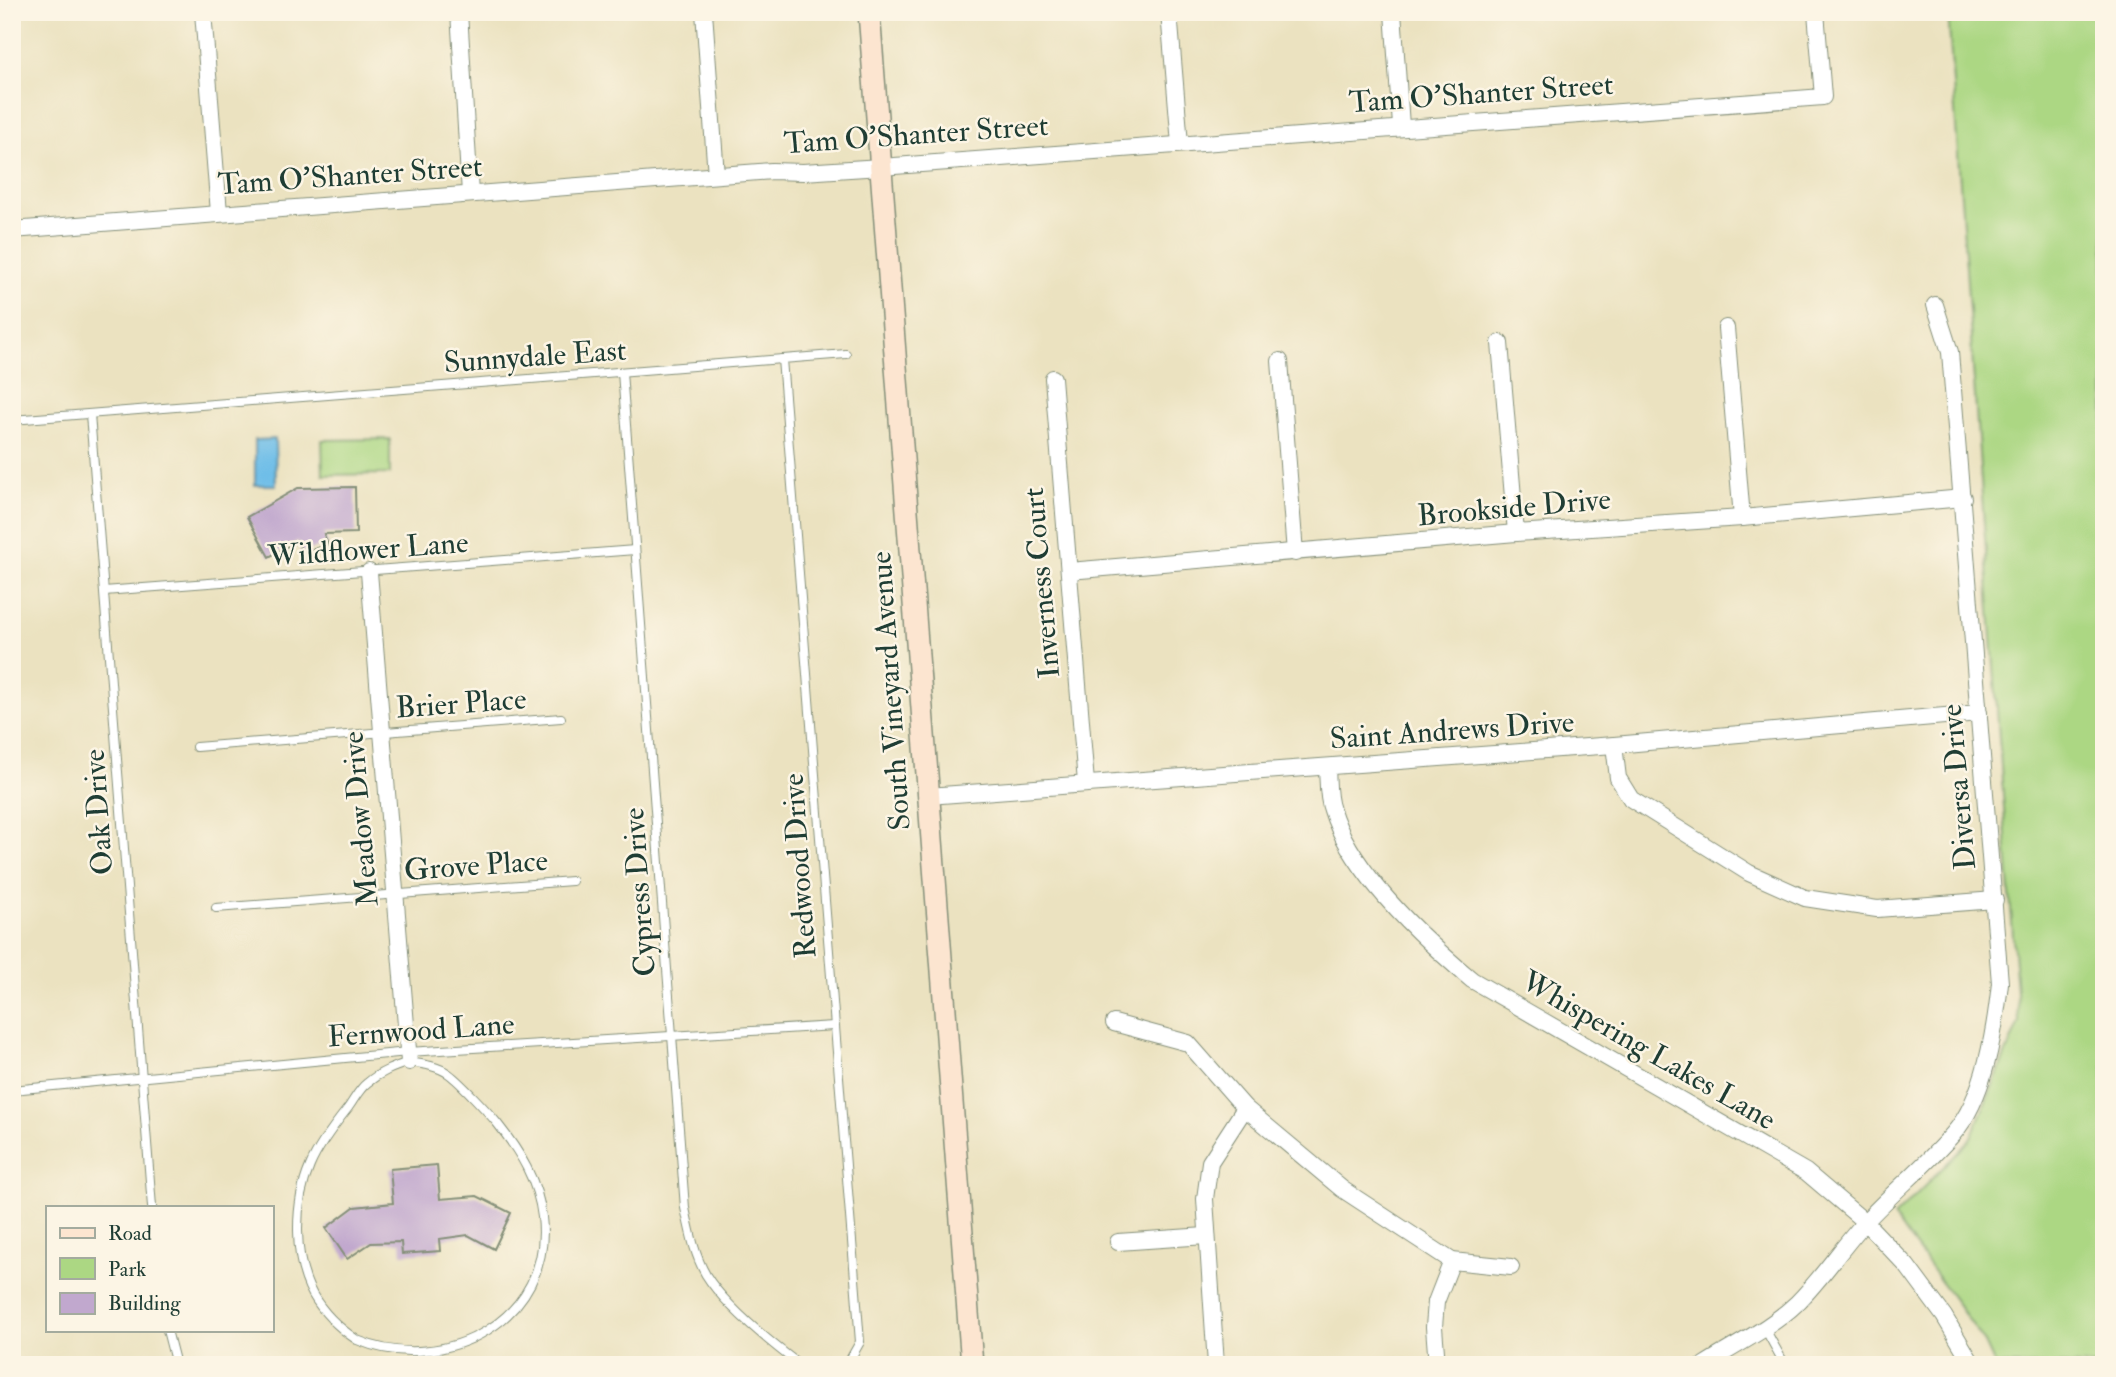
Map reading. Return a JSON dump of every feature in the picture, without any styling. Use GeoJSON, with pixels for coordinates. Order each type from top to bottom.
{"type":"FeatureCollection","features":[{"type":"Feature","properties":{"kind":"main road","name":"South Vineyard Avenue"},"geometry":{"type":"LineString","coordinates":[[869,12],[972,1365]]}},
{"type":"Feature","properties":{"kind":"street"},"geometry":{"type":"LineString","coordinates":[[204,12],[219,213]]}},
{"type":"Feature","properties":{"kind":"street"},"geometry":{"type":"LineString","coordinates":[[459,12],[470,194]]}},
{"type":"Feature","properties":{"kind":"street"},"geometry":{"type":"LineString","coordinates":[[704,12],[716,175]]}},
{"type":"Feature","properties":{"kind":"street"},"geometry":{"type":"LineString","coordinates":[[1169,12],[1180,144]]}},
{"type":"Feature","properties":{"kind":"street"},"geometry":{"type":"LineString","coordinates":[[1392,12],[1401,127]]}},
{"type":"Feature","properties":{"kind":"street","name":"Tam O'Shanter Street"},"geometry":{"type":"LineString","coordinates":[[12,230],[716,175],[881,167],[1823,97],[1816,12]]}},
{"type":"Feature","properties":{"kind":"street","name":"Diversa Drive"},"geometry":{"type":"LineString","coordinates":[[1704,1365],[1795,1305],[1822,1277],[1865,1222],[1956,1132],[1974,1099],[1995,1025],[2000,983],[1995,900],[1963,498],[1950,352],[1935,305]]}},
{"type":"Feature","properties":{"kind":"street"},"geometry":{"type":"LineString","coordinates":[[1726,328],[1742,518]]}},
{"type":"Feature","properties":{"kind":"street"},"geometry":{"type":"LineString","coordinates":[[1500,343],[1516,533]]}},
{"type":"Feature","properties":{"kind":"street"},"geometry":{"type":"LineString","coordinates":[[1280,361],[1296,553]]}},
{"type":"Feature","properties":{"kind":"street","name":"Inverness Court"},"geometry":{"type":"LineString","coordinates":[[1053,377],[1086,783]]}},
{"type":"Feature","properties":{"kind":"street","name":"Brookside Drive"},"geometry":{"type":"LineString","coordinates":[[1069,570],[1516,533],[1742,518],[1963,498]]}},
{"type":"Feature","properties":{"kind":"street","name":"Meadow Drive"},"geometry":{"type":"LineString","coordinates":[[369,572],[380,732],[409,1057]]}},
{"type":"Feature","properties":{"kind":"street","name":"Saint Andrews Drive"},"geometry":{"type":"LineString","coordinates":[[928,796],[1614,745],[1979,713]]}},
{"type":"Feature","properties":{"kind":"street"},"geometry":{"type":"LineString","coordinates":[[1614,745],[1618,778],[1631,799],[1749,873],[1805,898],[1877,909],[1995,900]]}},
{"type":"Feature","properties":{"kind":"street","name":"Whispering Lakes Lane"},"geometry":{"type":"LineString","coordinates":[[1327,767],[1331,809],[1354,858],[1424,940],[1472,979],[1806,1172],[1865,1222],[1907,1266],[1944,1316],[1973,1365]]}},
{"type":"Feature","properties":{"kind":"street"},"geometry":{"type":"LineString","coordinates":[[1114,1023],[1188,1043],[1245,1108],[1342,1189],[1452,1261],[1511,1268]]}},
{"type":"Feature","properties":{"kind":"street"},"geometry":{"type":"LineString","coordinates":[[1216,1365],[1205,1199],[1210,1162],[1245,1108]]}},
{"type":"Feature","properties":{"kind":"street"},"geometry":{"type":"LineString","coordinates":[[1118,1242],[1206,1236]]}},
{"type":"Feature","properties":{"kind":"street"},"geometry":{"type":"LineString","coordinates":[[1437,1365],[1434,1327],[1436,1302],[1452,1261]]}},
{"type":"Feature","properties":{"kind":"lane","name":"Sunnydale East"},"geometry":{"type":"LineString","coordinates":[[12,420],[846,354]]}},
{"type":"Feature","properties":{"kind":"lane","name":"Redwood Drive"},"geometry":{"type":"LineString","coordinates":[[782,359],[860,1342],[847,1365]]}},
{"type":"Feature","properties":{"kind":"lane","name":"Cypress Drive"},"geometry":{"type":"LineString","coordinates":[[622,372],[685,1208],[692,1242],[707,1276],[767,1340],[800,1365]]}},
{"type":"Feature","properties":{"kind":"lane","name":"Oak Drive"},"geometry":{"type":"LineString","coordinates":[[90,414],[152,1206]]}},
{"type":"Feature","properties":{"kind":"lane","name":"Wildflower Lane"},"geometry":{"type":"LineString","coordinates":[[104,592],[635,551]]}},
{"type":"Feature","properties":{"kind":"lane","name":"Brier Place"},"geometry":{"type":"LineString","coordinates":[[196,747],[561,718]]}},
{"type":"Feature","properties":{"kind":"lane","name":"Grove Place"},"geometry":{"type":"LineString","coordinates":[[216,908],[572,881]]}},
{"type":"Feature","properties":{"kind":"lane","name":"Fernwood Lane"},"geometry":{"type":"LineString","coordinates":[[12,1090],[673,1036],[834,1026]]}},
{"type":"Feature","properties":{"kind":"lane"},"geometry":{"type":"LineString","coordinates":[[405,1360],[395,1359],[368,1348],[327,1315],[312,1293],[303,1267],[299,1214],[310,1165],[335,1124],[364,1084],[409,1057],[449,1074],[492,1117],[520,1154],[539,1197],[543,1220],[542,1242],[540,1264],[532,1288],[519,1309],[486,1341]]}},
{"type":"Feature","properties":{"kind":"lane"},"geometry":{"type":"LineString","coordinates":[[1764,1327],[1785,1365]]}},
{"type":"Feature","properties":{"kind":"lane"},"geometry":{"type":"LineString","coordinates":[[168,1332],[176,1365]]}},
{"type":"Feature","properties":{"kind":"green space"},"geometry":{"type":"Polygon","coordinates":[[[1948,12],[2104,12],[2104,1365],[1995,1365],[1984,1341],[1894,1217],[1970,1140],[2019,1022],[1948,12]]]}},
{"type":"Feature","properties":{"kind":"green space"},"geometry":{"type":"Polygon","coordinates":[[[390,439],[390,474],[323,475],[322,440],[390,439]]]}},
{"type":"Feature","properties":{"kind":"water"},"geometry":{"type":"Polygon","coordinates":[[[275,439],[276,485],[255,485],[255,440],[275,439]]]}},
{"type":"Feature","properties":{"kind":"building"},"geometry":{"type":"Polygon","coordinates":[[[355,487],[356,533],[324,534],[328,545],[301,552],[298,541],[269,557],[247,517],[298,488],[355,487]]]}},
{"type":"Feature","properties":{"kind":"building"},"geometry":{"type":"Polygon","coordinates":[[[437,1165],[440,1199],[477,1196],[511,1213],[494,1249],[468,1235],[439,1239],[440,1251],[402,1254],[401,1242],[371,1243],[347,1259],[326,1228],[354,1207],[393,1203],[390,1169],[437,1165]]]}}]}
